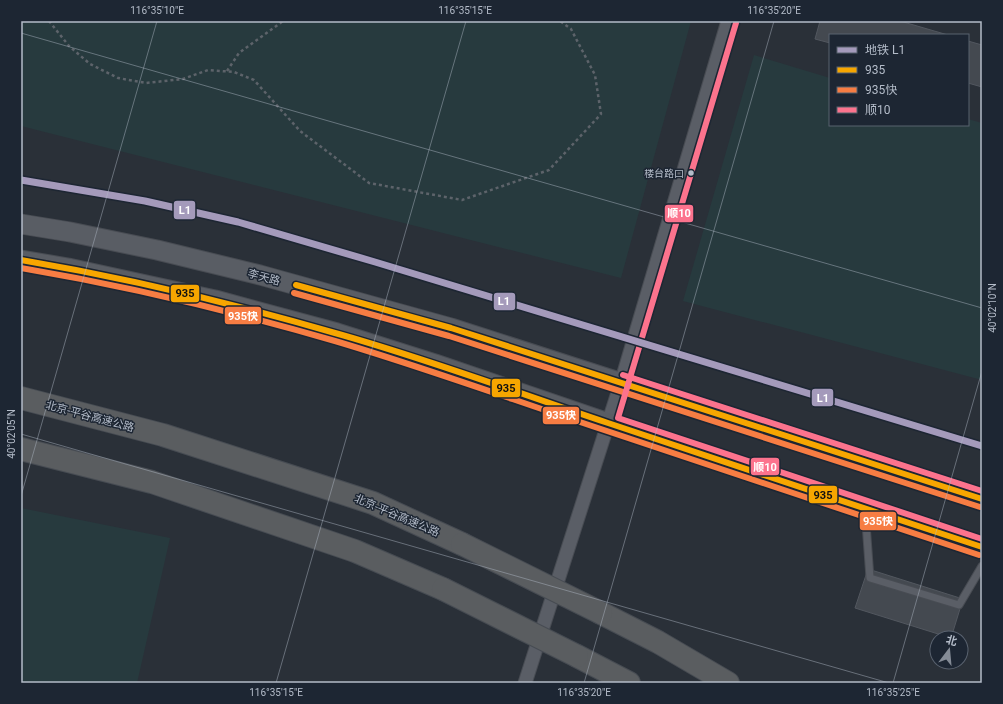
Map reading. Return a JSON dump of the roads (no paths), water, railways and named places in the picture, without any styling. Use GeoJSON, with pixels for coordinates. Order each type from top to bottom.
{"type":"FeatureCollection","features":[{"type":"Feature","properties":{"kind":"highway","name":"北京-平谷高速公路"},"geometry":{"type":"LineString","coordinates":[[21,398],[163,435],[366,500],[462,544],[601,613],[658,642],[728,683]]}},
{"type":"Feature","properties":{"kind":"highway"},"geometry":{"type":"LineString","coordinates":[[21,449],[152,482],[356,551],[443,589],[629,683]]}},
{"type":"Feature","properties":{"kind":"main road","name":"李天路"},"geometry":{"type":"LineString","coordinates":[[21,224],[70,232],[157,250],[260,275],[451,328],[982,499]]}},
{"type":"Feature","properties":{"kind":"main road"},"geometry":{"type":"LineString","coordinates":[[21,260],[76,269],[223,302],[336,333],[435,364],[982,547]]}},
{"type":"Feature","properties":{"kind":"street"},"geometry":{"type":"LineString","coordinates":[[525,683],[621,383],[728,21]]}},
{"type":"Feature","properties":{"kind":"lane"},"geometry":{"type":"LineString","coordinates":[[865,508],[870,578],[958,605],[982,566]]}},
{"type":"Feature","properties":{"kind":"metro line","name":"L1"},"geometry":{"type":"LineString","coordinates":[[21,180],[145,201],[238,222],[982,446]]}},
{"type":"Feature","properties":{"kind":"place","name":"楼台路口"},"geometry":{"type":"Point","coordinates":[691,173]}}]}
